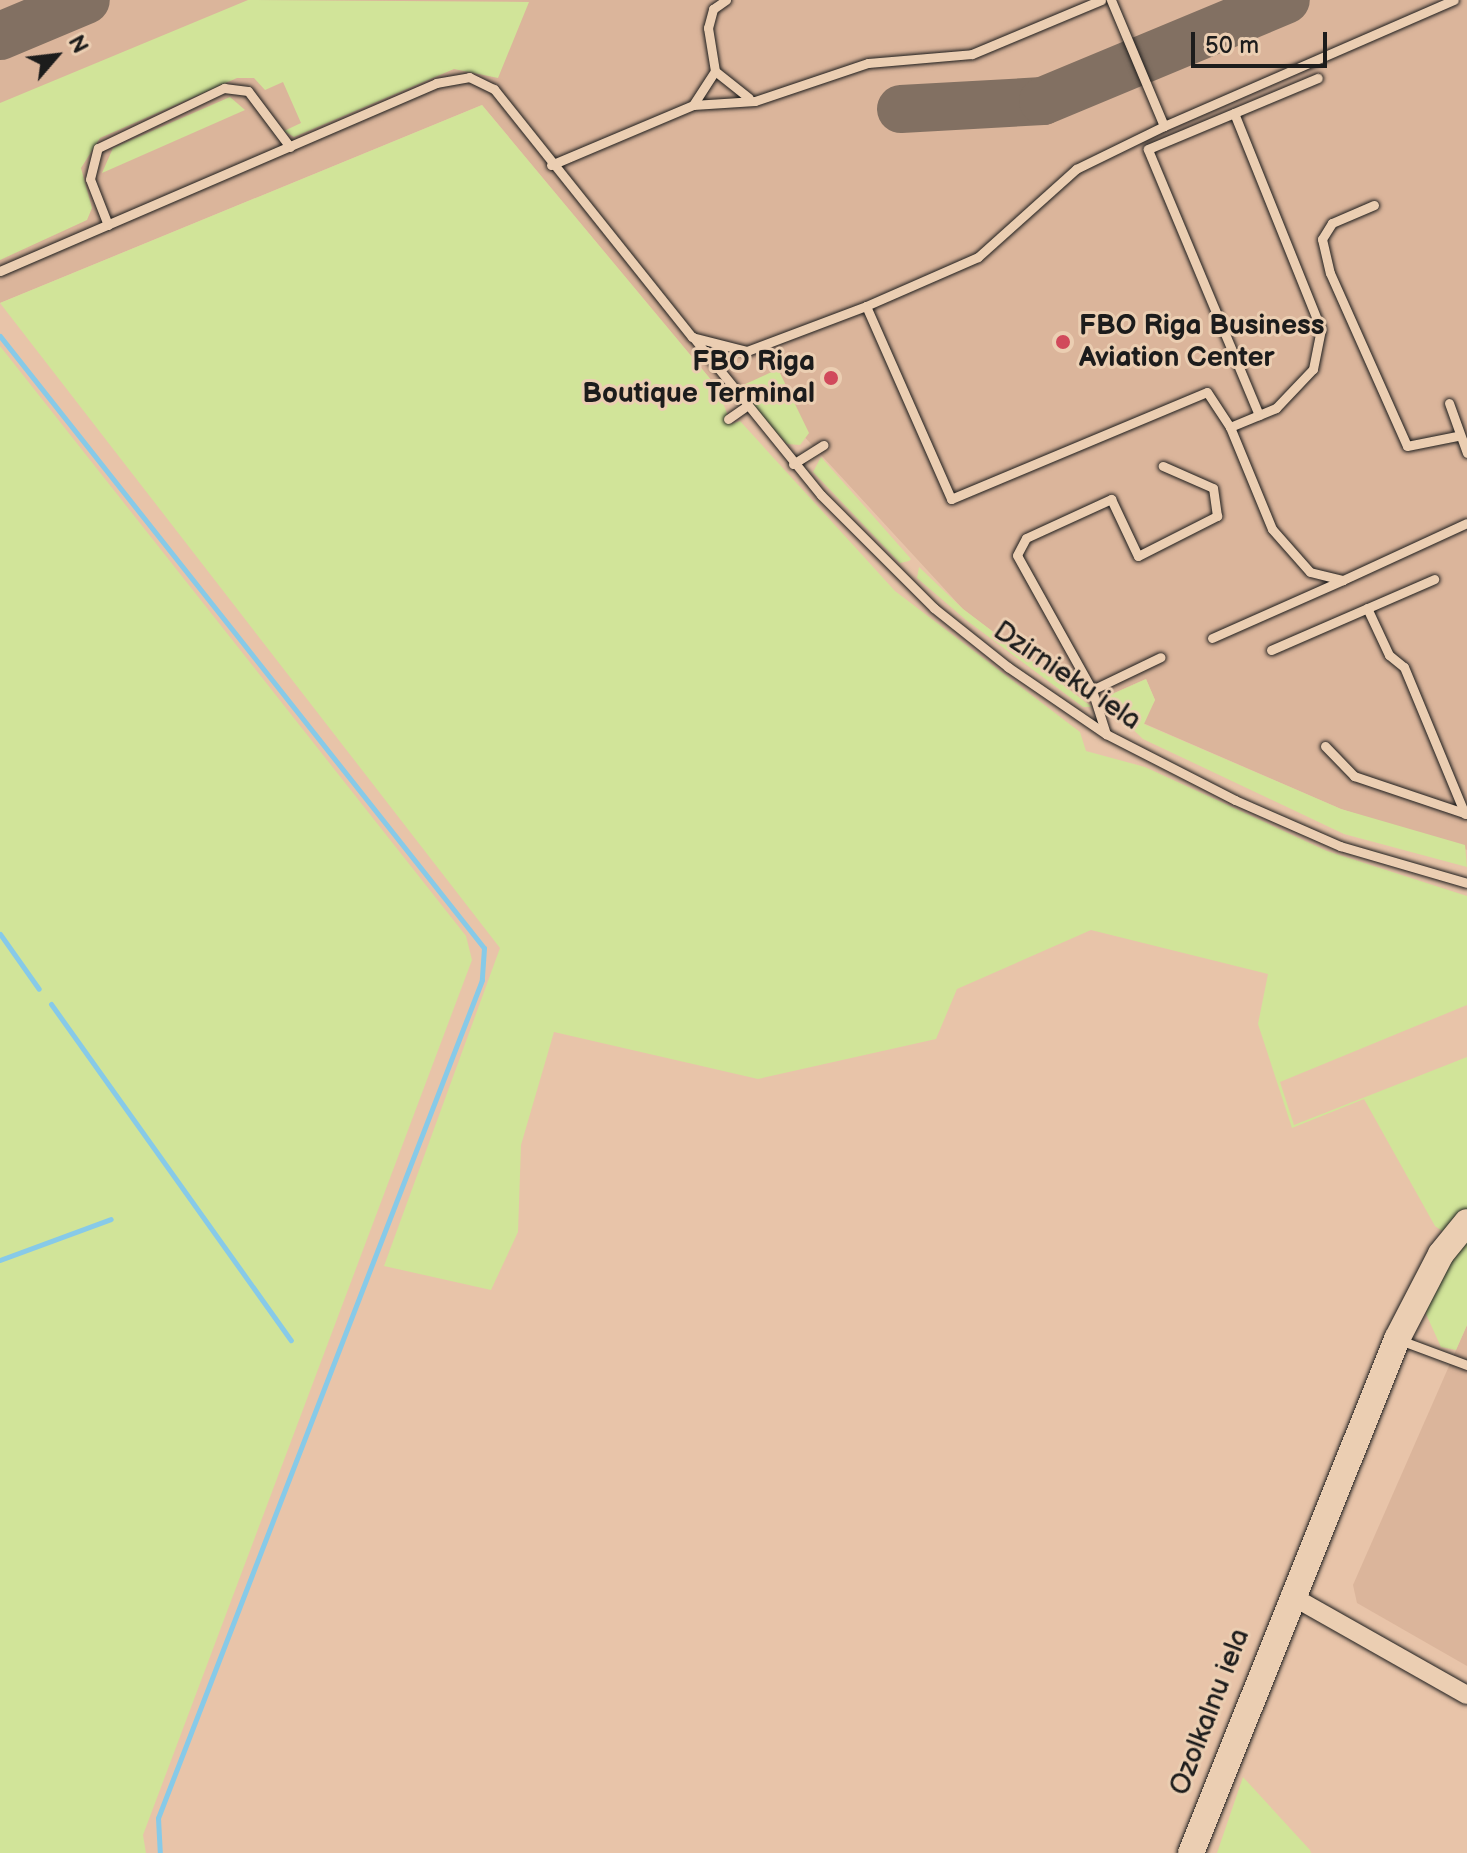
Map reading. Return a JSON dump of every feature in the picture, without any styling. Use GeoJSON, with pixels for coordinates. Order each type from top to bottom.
{"type":"FeatureCollection","features":[{"type":"Feature","properties":{"kind":"street","name":"Ozolkalnu iela"},"geometry":{"type":"LineString","coordinates":[[1191,1853],[1290,1595],[1397,1339],[1441,1254],[1467,1222]]}},
{"type":"Feature","properties":{"kind":"street"},"geometry":{"type":"LineString","coordinates":[[1290,1595],[1467,1695]]}},
{"type":"Feature","properties":{"kind":"lane"},"geometry":{"type":"LineString","coordinates":[[693,105],[715,71],[708,28],[713,9],[726,0]]}},
{"type":"Feature","properties":{"kind":"lane"},"geometry":{"type":"LineString","coordinates":[[551,165],[693,105],[755,101],[845,67],[972,54],[1101,0]]}},
{"type":"Feature","properties":{"kind":"lane"},"geometry":{"type":"LineString","coordinates":[[1111,0],[1164,126]]}},
{"type":"Feature","properties":{"kind":"lane"},"geometry":{"type":"LineString","coordinates":[[692,337],[747,351],[866,306],[978,257],[1076,169],[1164,126],[1454,0]]}},
{"type":"Feature","properties":{"kind":"lane"},"geometry":{"type":"LineString","coordinates":[[715,71],[755,101]]}},
{"type":"Feature","properties":{"kind":"lane","name":"Dzirnieku iela"},"geometry":{"type":"LineString","coordinates":[[0,271],[456,76],[494,89],[551,165],[692,337],[744,408],[793,464],[934,608],[1106,734],[1340,846],[1467,883]]}},
{"type":"Feature","properties":{"kind":"lane"},"geometry":{"type":"LineString","coordinates":[[1259,415],[1148,149],[1318,78]]}},
{"type":"Feature","properties":{"kind":"lane"},"geometry":{"type":"LineString","coordinates":[[108,225],[90,179],[98,148],[224,88],[248,91],[290,147]]}},
{"type":"Feature","properties":{"kind":"lane"},"geometry":{"type":"LineString","coordinates":[[1230,427],[1259,415],[1313,369],[1321,329],[1234,113]]}},
{"type":"Feature","properties":{"kind":"lane"},"geometry":{"type":"LineString","coordinates":[[1374,205],[1332,223],[1322,239],[1330,273],[1407,446],[1457,436]]}},
{"type":"Feature","properties":{"kind":"lane"},"geometry":{"type":"LineString","coordinates":[[866,306],[951,499],[1207,392],[1230,427],[1272,529],[1310,572],[1343,580]]}},
{"type":"Feature","properties":{"kind":"lane"},"geometry":{"type":"LineString","coordinates":[[1449,403],[1457,436],[1467,453]]}},
{"type":"Feature","properties":{"kind":"lane"},"geometry":{"type":"LineString","coordinates":[[728,419],[744,408]]}},
{"type":"Feature","properties":{"kind":"lane"},"geometry":{"type":"LineString","coordinates":[[793,464],[824,445]]}},
{"type":"Feature","properties":{"kind":"lane"},"geometry":{"type":"LineString","coordinates":[[1106,734],[1092,690],[1017,555],[1026,538],[1111,499],[1138,556],[1217,516],[1213,488],[1163,466]]}},
{"type":"Feature","properties":{"kind":"lane"},"geometry":{"type":"LineString","coordinates":[[1212,638],[1467,523]]}},
{"type":"Feature","properties":{"kind":"lane"},"geometry":{"type":"LineString","coordinates":[[1271,650],[1434,579]]}},
{"type":"Feature","properties":{"kind":"lane"},"geometry":{"type":"LineString","coordinates":[[1367,608],[1389,655],[1404,667],[1466,814]]}},
{"type":"Feature","properties":{"kind":"lane"},"geometry":{"type":"LineString","coordinates":[[1092,690],[1161,657]]}},
{"type":"Feature","properties":{"kind":"lane"},"geometry":{"type":"LineString","coordinates":[[1325,746],[1354,776],[1466,814]]}},
{"type":"Feature","properties":{"kind":"lane"},"geometry":{"type":"LineString","coordinates":[[1397,1339],[1467,1365]]}},
{"type":"Feature","properties":{"kind":"shaded area"},"geometry":{"type":"Polygon","coordinates":[[[0,0],[1467,0],[1467,850],[1341,809],[1143,723],[1155,700],[1146,679],[1089,704],[963,609],[753,381],[740,386],[734,378],[717,387],[482,105],[0,303],[0,0]]]}},
{"type":"Feature","properties":{"kind":"shaded area"},"geometry":{"type":"Polygon","coordinates":[[[1467,1325],[1467,1666],[1357,1603],[1353,1585],[1467,1325]]]}},
{"type":"Feature","properties":{"kind":"green space"},"geometry":{"type":"Polygon","coordinates":[[[248,0],[529,2],[498,78],[454,69],[294,137],[284,131],[301,123],[283,82],[265,90],[254,78],[237,78],[100,138],[81,168],[92,208],[87,220],[0,260],[0,103],[248,0]]]}},
{"type":"Feature","properties":{"kind":"green space"},"geometry":{"type":"Polygon","coordinates":[[[230,97],[245,110],[102,173],[113,148],[230,97]]]}},
{"type":"Feature","properties":{"kind":"green space"},"geometry":{"type":"Polygon","coordinates":[[[482,105],[717,387],[731,424],[740,421],[895,591],[1080,732],[1086,751],[1145,767],[1327,851],[1467,896],[1467,1005],[1280,1082],[1294,1125],[1467,1057],[1467,1209],[1445,1233],[1435,1226],[1364,1099],[1292,1128],[1258,1024],[1268,974],[1091,930],[957,989],[936,1039],[758,1079],[554,1032],[521,1145],[518,1232],[491,1290],[384,1266],[500,948],[0,303],[482,105]]]}},
{"type":"Feature","properties":{"kind":"green space"},"geometry":{"type":"Polygon","coordinates":[[[0,346],[466,936],[472,960],[143,1835],[146,1853],[0,1853],[0,346]]]}},
{"type":"Feature","properties":{"kind":"green space"},"geometry":{"type":"Polygon","coordinates":[[[778,369],[809,433],[800,445],[787,444],[737,388],[778,369]]]}},
{"type":"Feature","properties":{"kind":"green space"},"geometry":{"type":"Polygon","coordinates":[[[821,457],[911,559],[909,561],[900,563],[813,472],[821,457]]]}},
{"type":"Feature","properties":{"kind":"green space"},"geometry":{"type":"Polygon","coordinates":[[[919,567],[963,609],[1092,707],[1083,707],[966,620],[917,578],[919,567]]]}},
{"type":"Feature","properties":{"kind":"green space"},"geometry":{"type":"Polygon","coordinates":[[[1146,679],[1155,700],[1144,724],[1341,809],[1465,845],[1467,867],[1344,834],[1143,739],[1101,699],[1146,679]]]}},
{"type":"Feature","properties":{"kind":"green space"},"geometry":{"type":"Polygon","coordinates":[[[1467,1240],[1467,1325],[1456,1350],[1441,1347],[1426,1314],[1432,1289],[1467,1240]]]}},
{"type":"Feature","properties":{"kind":"green space"},"geometry":{"type":"Polygon","coordinates":[[[1243,1777],[1310,1850],[1311,1853],[1217,1853],[1243,1777]]]}},
{"type":"Feature","properties":{"kind":"waterway"},"geometry":{"type":"LineString","coordinates":[[0,336],[484,948],[482,980],[158,1818],[160,1853]]}},
{"type":"Feature","properties":{"kind":"waterway"},"geometry":{"type":"LineString","coordinates":[[0,934],[39,989]]}},
{"type":"Feature","properties":{"kind":"waterway"},"geometry":{"type":"LineString","coordinates":[[51,1004],[291,1340]]}},
{"type":"Feature","properties":{"kind":"waterway"},"geometry":{"type":"LineString","coordinates":[[0,1260],[111,1219]]}},
{"type":"Feature","properties":{"kind":"taxiway"},"geometry":{"type":"LineString","coordinates":[[0,36],[86,0]]}},
{"type":"Feature","properties":{"kind":"taxiway"},"geometry":{"type":"LineString","coordinates":[[901,109],[1043,101],[1286,0]]}},
{"type":"Feature","properties":{"kind":"place","name":"FBO Riga Business Aviation Center"},"geometry":{"type":"Point","coordinates":[1063,342]}},
{"type":"Feature","properties":{"kind":"place","name":"FBO Riga Boutique Terminal"},"geometry":{"type":"Point","coordinates":[831,378]}}]}
